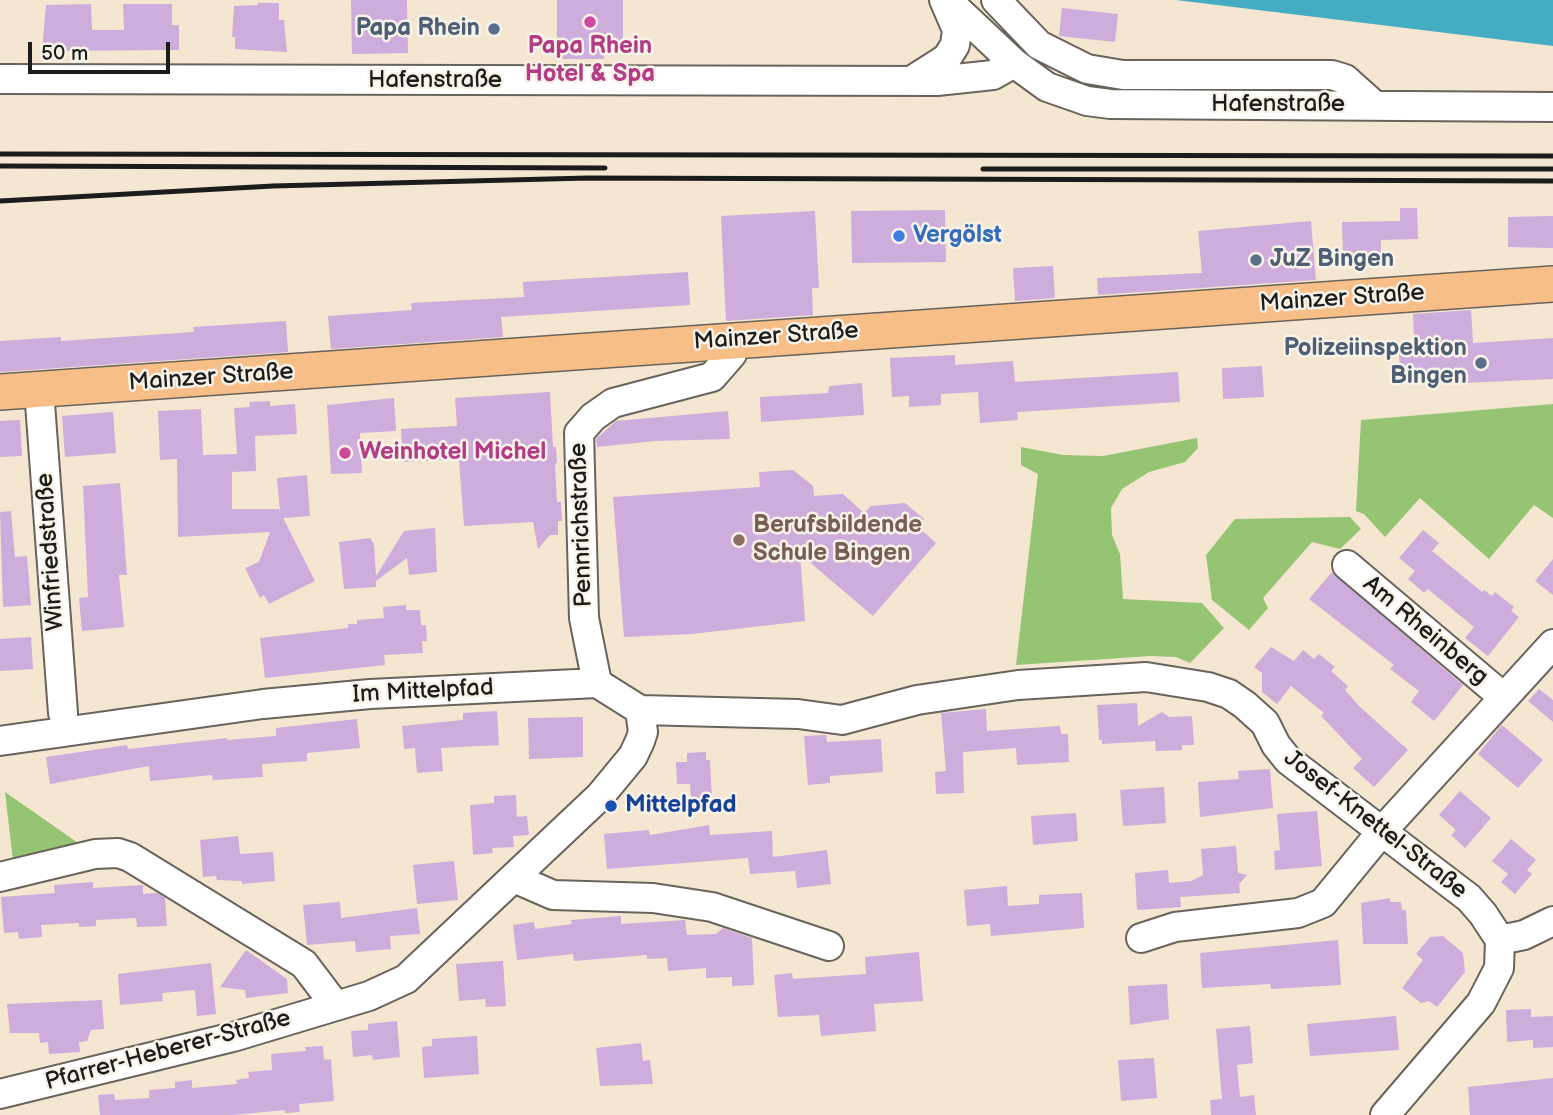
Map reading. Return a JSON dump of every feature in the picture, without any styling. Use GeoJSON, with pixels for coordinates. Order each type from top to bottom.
{"type":"FeatureCollection","features":[{"type":"Feature","properties":{"kind":"main road","name":"Mainzer Straße"},"geometry":{"type":"LineString","coordinates":[[0,392],[1553,284]]}},
{"type":"Feature","properties":{"kind":"street","name":"Hafenstraße"},"geometry":{"type":"LineString","coordinates":[[946,0],[1014,63],[1047,87],[1066,95],[1110,104],[1553,107]]}},
{"type":"Feature","properties":{"kind":"street","name":"Hafenstraße"},"geometry":{"type":"LineString","coordinates":[[911,81],[947,58],[955,45],[957,30],[946,0]]}},
{"type":"Feature","properties":{"kind":"street"},"geometry":{"type":"LineString","coordinates":[[996,0],[1039,45],[1087,69],[1124,75],[1332,75],[1345,79],[1374,105]]}},
{"type":"Feature","properties":{"kind":"street","name":"Hafenstraße"},"geometry":{"type":"LineString","coordinates":[[0,79],[911,81],[993,75],[1014,63]]}},
{"type":"Feature","properties":{"kind":"street","name":"Pennrichstraße"},"geometry":{"type":"LineString","coordinates":[[597,683],[584,618],[579,433],[593,416],[614,403],[712,377],[732,354],[734,340]]}},
{"type":"Feature","properties":{"kind":"street","name":"Winfriedstraße"},"geometry":{"type":"LineString","coordinates":[[39,390],[63,713]]}},
{"type":"Feature","properties":{"kind":"street","name":"Am Rheinberg"},"geometry":{"type":"LineString","coordinates":[[1347,565],[1502,696]]}},
{"type":"Feature","properties":{"kind":"street","name":"Am Rheinberg"},"geometry":{"type":"LineString","coordinates":[[1141,938],[1175,927],[1298,913],[1323,903],[1383,830],[1502,696],[1553,644]]}},
{"type":"Feature","properties":{"kind":"street","name":"Josef-Knettel-Straße"},"geometry":{"type":"LineString","coordinates":[[640,710],[798,714],[842,720],[917,700],[1018,685],[1146,677],[1208,687],[1229,694],[1245,705],[1265,723],[1276,746],[1288,760],[1469,898],[1500,940]]}},
{"type":"Feature","properties":{"kind":"street"},"geometry":{"type":"LineString","coordinates":[[597,683],[640,710]]}},
{"type":"Feature","properties":{"kind":"street","name":"Im Mittelpfad"},"geometry":{"type":"LineString","coordinates":[[0,741],[276,702],[370,694],[597,683]]}},
{"type":"Feature","properties":{"kind":"street","name":"Pfarrer-Heberer-Straße"},"geometry":{"type":"LineString","coordinates":[[0,1094],[233,1037],[369,996],[406,979],[600,796],[633,756],[643,732],[640,710]]}},
{"type":"Feature","properties":{"kind":"street"},"geometry":{"type":"LineString","coordinates":[[0,877],[95,854],[118,853],[130,857],[304,964],[335,1005]]}},
{"type":"Feature","properties":{"kind":"street"},"geometry":{"type":"LineString","coordinates":[[514,878],[529,887],[562,896],[653,898],[712,907],[760,920],[829,946]]}},
{"type":"Feature","properties":{"kind":"street"},"geometry":{"type":"LineString","coordinates":[[1385,1115],[1481,1003],[1499,968],[1500,940],[1524,935],[1553,921]]}},
{"type":"Feature","properties":{"kind":"green space"},"geometry":{"type":"Polygon","coordinates":[[[1553,404],[1553,518],[1534,505],[1489,559],[1420,498],[1385,537],[1364,514],[1356,511],[1361,420],[1553,404]]]}},
{"type":"Feature","properties":{"kind":"green space"},"geometry":{"type":"Polygon","coordinates":[[[1197,438],[1198,448],[1185,462],[1149,472],[1122,489],[1111,508],[1112,535],[1120,554],[1123,599],[1202,603],[1224,628],[1190,663],[1176,657],[1151,656],[1016,665],[1038,474],[1021,465],[1021,447],[1063,455],[1103,456],[1197,438]]]}},
{"type":"Feature","properties":{"kind":"green space"},"geometry":{"type":"Polygon","coordinates":[[[1350,517],[1361,529],[1340,549],[1312,542],[1263,598],[1268,608],[1249,630],[1212,600],[1206,555],[1235,519],[1350,517]]]}},
{"type":"Feature","properties":{"kind":"green space"},"geometry":{"type":"Polygon","coordinates":[[[5,792],[81,845],[13,861],[5,792]]]}},
{"type":"Feature","properties":{"kind":"water"},"geometry":{"type":"Polygon","coordinates":[[[1176,0],[1553,0],[1553,46],[1176,0]]]}},
{"type":"Feature","properties":{"kind":"building"},"geometry":{"type":"Polygon","coordinates":[[[351,0],[407,0],[408,53],[352,54],[351,0]]]}},
{"type":"Feature","properties":{"kind":"building","name":"Papa Rhein Hotel & Spa"},"geometry":{"type":"Polygon","coordinates":[[[557,0],[623,0],[623,44],[604,44],[604,59],[557,59],[557,0]]]}},
{"type":"Feature","properties":{"kind":"building"},"geometry":{"type":"Polygon","coordinates":[[[279,3],[279,20],[284,20],[287,52],[235,49],[235,37],[232,37],[234,6],[279,3]]]}},
{"type":"Feature","properties":{"kind":"building"},"geometry":{"type":"Polygon","coordinates":[[[91,4],[92,30],[124,30],[123,4],[172,4],[172,25],[179,25],[179,50],[42,51],[46,5],[91,4]]]}},
{"type":"Feature","properties":{"kind":"building"},"geometry":{"type":"Polygon","coordinates":[[[1062,8],[1118,14],[1115,42],[1059,36],[1062,8]]]}},
{"type":"Feature","properties":{"kind":"building"},"geometry":{"type":"Polygon","coordinates":[[[1400,208],[1417,208],[1418,239],[1381,240],[1381,256],[1343,256],[1342,222],[1400,221],[1400,208]]]}},
{"type":"Feature","properties":{"kind":"building","name":"Vergölst"},"geometry":{"type":"Polygon","coordinates":[[[945,210],[946,262],[852,263],[851,211],[945,210]]]}},
{"type":"Feature","properties":{"kind":"building"},"geometry":{"type":"Polygon","coordinates":[[[815,211],[819,288],[812,288],[813,315],[726,321],[721,216],[815,211]]]}},
{"type":"Feature","properties":{"kind":"building"},"geometry":{"type":"Polygon","coordinates":[[[1553,216],[1553,248],[1508,247],[1508,217],[1553,216]]]}},
{"type":"Feature","properties":{"kind":"building"},"geometry":{"type":"Polygon","coordinates":[[[1311,221],[1316,280],[1098,295],[1097,278],[1202,273],[1198,231],[1311,221]]]}},
{"type":"Feature","properties":{"kind":"building"},"geometry":{"type":"Polygon","coordinates":[[[1053,266],[1055,298],[1015,301],[1013,268],[1053,266]]]}},
{"type":"Feature","properties":{"kind":"building"},"geometry":{"type":"Polygon","coordinates":[[[688,272],[690,305],[501,317],[503,337],[331,349],[328,316],[412,310],[411,303],[524,297],[523,282],[688,272]]]}},
{"type":"Feature","properties":{"kind":"building","name":"Polizeiinspektion Bingen"},"geometry":{"type":"Polygon","coordinates":[[[1471,310],[1473,343],[1553,338],[1553,379],[1424,382],[1423,372],[1400,374],[1399,354],[1415,353],[1413,314],[1471,310]]]}},
{"type":"Feature","properties":{"kind":"building"},"geometry":{"type":"Polygon","coordinates":[[[286,321],[288,352],[0,372],[0,341],[61,337],[61,341],[194,332],[193,327],[286,321]]]}},
{"type":"Feature","properties":{"kind":"building"},"geometry":{"type":"Polygon","coordinates":[[[955,355],[955,365],[1013,361],[1015,382],[1178,372],[1180,402],[1017,412],[1018,420],[980,423],[978,392],[941,394],[941,405],[909,407],[909,396],[892,397],[890,358],[955,355]]]}},
{"type":"Feature","properties":{"kind":"building"},"geometry":{"type":"Polygon","coordinates":[[[1262,366],[1264,397],[1223,399],[1222,368],[1262,366]]]}},
{"type":"Feature","properties":{"kind":"building"},"geometry":{"type":"Polygon","coordinates":[[[862,383],[864,415],[761,422],[760,397],[828,393],[829,386],[862,383]]]}},
{"type":"Feature","properties":{"kind":"building"},"geometry":{"type":"Polygon","coordinates":[[[550,392],[553,447],[556,447],[557,502],[561,502],[562,521],[558,521],[558,535],[550,535],[538,549],[533,522],[464,526],[459,459],[403,462],[401,429],[457,426],[455,398],[550,392]]]}},
{"type":"Feature","properties":{"kind":"building","name":"Weinhotel Michel"},"geometry":{"type":"Polygon","coordinates":[[[394,398],[396,431],[360,433],[362,473],[331,474],[327,405],[394,398]]]}},
{"type":"Feature","properties":{"kind":"building"},"geometry":{"type":"Polygon","coordinates":[[[270,401],[270,406],[295,404],[297,434],[255,436],[256,471],[232,472],[232,509],[279,509],[280,512],[277,478],[307,475],[310,516],[283,518],[315,581],[269,604],[264,595],[260,598],[245,568],[259,562],[270,532],[178,537],[177,459],[160,460],[158,411],[201,409],[203,455],[237,454],[234,408],[250,407],[249,402],[270,401]]]}},
{"type":"Feature","properties":{"kind":"building"},"geometry":{"type":"Polygon","coordinates":[[[728,411],[730,439],[655,441],[597,447],[596,439],[616,421],[728,411]]]}},
{"type":"Feature","properties":{"kind":"building"},"geometry":{"type":"Polygon","coordinates":[[[113,412],[116,453],[65,457],[62,416],[113,412]]]}},
{"type":"Feature","properties":{"kind":"building"},"geometry":{"type":"Polygon","coordinates":[[[20,420],[22,456],[0,457],[0,421],[20,420]]]}},
{"type":"Feature","properties":{"kind":"building"},"geometry":{"type":"Polygon","coordinates":[[[793,470],[813,486],[814,496],[843,494],[864,513],[871,506],[905,503],[924,519],[918,527],[936,543],[873,616],[800,554],[805,621],[692,634],[624,637],[613,497],[760,487],[759,472],[793,470]]]}},
{"type":"Feature","properties":{"kind":"building"},"geometry":{"type":"Polygon","coordinates":[[[120,483],[127,575],[119,575],[124,627],[82,631],[79,598],[88,597],[83,486],[120,483]]]}},
{"type":"Feature","properties":{"kind":"building"},"geometry":{"type":"Polygon","coordinates":[[[11,511],[15,557],[27,556],[31,605],[3,607],[0,512],[11,511]]]}},
{"type":"Feature","properties":{"kind":"building"},"geometry":{"type":"Polygon","coordinates":[[[435,528],[437,572],[409,575],[407,558],[376,581],[376,587],[344,589],[339,542],[370,538],[374,544],[376,576],[404,531],[435,528]]]}},
{"type":"Feature","properties":{"kind":"building"},"geometry":{"type":"Polygon","coordinates":[[[1423,530],[1439,543],[1432,551],[1482,592],[1484,590],[1492,596],[1495,592],[1514,607],[1511,611],[1519,617],[1488,656],[1465,638],[1474,627],[1428,589],[1424,593],[1408,579],[1415,571],[1399,558],[1423,530]]]}},
{"type":"Feature","properties":{"kind":"building"},"geometry":{"type":"Polygon","coordinates":[[[1553,559],[1553,595],[1535,581],[1553,559]]]}},
{"type":"Feature","properties":{"kind":"building"},"geometry":{"type":"Polygon","coordinates":[[[1332,572],[1463,685],[1434,721],[1411,702],[1419,691],[1390,669],[1394,665],[1309,599],[1332,572]]]}},
{"type":"Feature","properties":{"kind":"building"},"geometry":{"type":"Polygon","coordinates":[[[406,605],[406,610],[420,610],[421,625],[426,625],[427,641],[422,641],[423,653],[384,655],[385,665],[265,678],[260,638],[348,628],[348,624],[357,624],[357,620],[384,618],[383,607],[406,605]]]}},
{"type":"Feature","properties":{"kind":"building"},"geometry":{"type":"Polygon","coordinates":[[[31,637],[33,669],[0,671],[0,639],[31,637]]]}},
{"type":"Feature","properties":{"kind":"building"},"geometry":{"type":"Polygon","coordinates":[[[1271,647],[1294,661],[1303,650],[1314,659],[1319,654],[1335,667],[1331,671],[1348,686],[1345,690],[1359,706],[1408,750],[1374,787],[1353,768],[1362,759],[1321,716],[1324,713],[1291,686],[1277,704],[1262,692],[1262,673],[1254,667],[1271,647]]]}},
{"type":"Feature","properties":{"kind":"building"},"geometry":{"type":"Polygon","coordinates":[[[1539,689],[1553,700],[1553,722],[1528,701],[1539,689]]]}},
{"type":"Feature","properties":{"kind":"building"},"geometry":{"type":"Polygon","coordinates":[[[1137,703],[1138,726],[1162,712],[1169,717],[1192,716],[1194,745],[1182,745],[1182,750],[1156,751],[1155,741],[1102,744],[1102,740],[1099,740],[1097,705],[1137,703]]]}},
{"type":"Feature","properties":{"kind":"building"},"geometry":{"type":"Polygon","coordinates":[[[986,709],[987,731],[1060,726],[1061,734],[1068,734],[1069,762],[1017,765],[1016,748],[963,752],[964,793],[936,794],[935,772],[946,771],[941,713],[986,709]]]}},
{"type":"Feature","properties":{"kind":"building"},"geometry":{"type":"Polygon","coordinates":[[[497,711],[499,745],[441,748],[443,771],[417,773],[415,748],[404,749],[402,726],[463,720],[463,713],[497,711]]]}},
{"type":"Feature","properties":{"kind":"building"},"geometry":{"type":"Polygon","coordinates":[[[583,717],[583,757],[529,759],[528,718],[583,717]]]}},
{"type":"Feature","properties":{"kind":"building"},"geometry":{"type":"Polygon","coordinates":[[[357,719],[360,748],[307,753],[307,761],[262,764],[263,777],[213,780],[212,775],[150,781],[149,766],[50,784],[46,757],[127,745],[128,749],[227,738],[276,736],[276,728],[357,719]]]}},
{"type":"Feature","properties":{"kind":"building"},"geometry":{"type":"Polygon","coordinates":[[[1502,725],[1543,760],[1518,788],[1478,754],[1502,725]]]}},
{"type":"Feature","properties":{"kind":"building"},"geometry":{"type":"Polygon","coordinates":[[[826,735],[827,742],[881,739],[883,772],[830,776],[830,783],[808,785],[804,736],[826,735]]]}},
{"type":"Feature","properties":{"kind":"building"},"geometry":{"type":"Polygon","coordinates":[[[706,752],[706,760],[710,760],[712,798],[691,798],[690,784],[677,784],[676,762],[687,762],[687,753],[706,752]]]}},
{"type":"Feature","properties":{"kind":"building"},"geometry":{"type":"Polygon","coordinates":[[[1270,769],[1273,808],[1200,817],[1198,782],[1239,779],[1238,771],[1270,769]]]}},
{"type":"Feature","properties":{"kind":"building"},"geometry":{"type":"Polygon","coordinates":[[[1164,787],[1166,823],[1123,826],[1120,790],[1164,787]]]}},
{"type":"Feature","properties":{"kind":"building"},"geometry":{"type":"Polygon","coordinates":[[[1460,791],[1491,818],[1465,848],[1451,835],[1456,830],[1439,815],[1460,791]]]}},
{"type":"Feature","properties":{"kind":"building"},"geometry":{"type":"Polygon","coordinates":[[[516,795],[517,817],[527,816],[529,835],[513,836],[514,847],[492,848],[493,853],[473,855],[470,805],[494,803],[494,796],[516,795]]]}},
{"type":"Feature","properties":{"kind":"building"},"geometry":{"type":"Polygon","coordinates":[[[1317,811],[1322,866],[1275,870],[1274,851],[1280,850],[1277,814],[1317,811]]]}},
{"type":"Feature","properties":{"kind":"building"},"geometry":{"type":"Polygon","coordinates":[[[1076,813],[1078,841],[1033,845],[1031,816],[1076,813]]]}},
{"type":"Feature","properties":{"kind":"building"},"geometry":{"type":"Polygon","coordinates":[[[709,825],[710,835],[772,831],[773,857],[827,850],[831,884],[797,888],[795,871],[750,874],[748,858],[607,869],[604,834],[649,830],[650,835],[709,825]]]}},
{"type":"Feature","properties":{"kind":"building"},"geometry":{"type":"Polygon","coordinates":[[[238,836],[240,854],[273,852],[275,881],[242,884],[242,881],[217,880],[216,876],[203,877],[200,840],[238,836]]]}},
{"type":"Feature","properties":{"kind":"building"},"geometry":{"type":"Polygon","coordinates":[[[1511,839],[1536,860],[1527,870],[1532,874],[1515,894],[1501,882],[1508,874],[1492,861],[1511,839]]]}},
{"type":"Feature","properties":{"kind":"building"},"geometry":{"type":"Polygon","coordinates":[[[1236,846],[1238,873],[1247,875],[1239,884],[1240,893],[1180,897],[1181,907],[1137,910],[1135,873],[1168,870],[1169,883],[1191,881],[1203,875],[1201,849],[1236,846]]]}},
{"type":"Feature","properties":{"kind":"building"},"geometry":{"type":"Polygon","coordinates":[[[454,861],[458,900],[417,904],[413,865],[454,861]]]}},
{"type":"Feature","properties":{"kind":"building"},"geometry":{"type":"Polygon","coordinates":[[[93,882],[93,888],[143,885],[143,894],[158,893],[165,898],[167,926],[137,927],[136,918],[96,920],[96,926],[79,927],[79,923],[41,925],[42,937],[19,939],[18,932],[4,933],[1,897],[55,893],[54,885],[93,882]]]}},
{"type":"Feature","properties":{"kind":"building"},"geometry":{"type":"Polygon","coordinates":[[[1007,886],[1008,906],[1039,904],[1039,895],[1082,893],[1084,928],[991,936],[990,924],[967,926],[964,890],[1007,886]]]}},
{"type":"Feature","properties":{"kind":"building"},"geometry":{"type":"Polygon","coordinates":[[[1390,898],[1390,902],[1401,902],[1402,910],[1406,910],[1408,944],[1363,944],[1361,903],[1390,898]]]}},
{"type":"Feature","properties":{"kind":"building"},"geometry":{"type":"Polygon","coordinates":[[[340,902],[341,918],[417,908],[420,934],[390,936],[391,949],[356,952],[355,941],[307,945],[303,905],[340,902]]]}},
{"type":"Feature","properties":{"kind":"building"},"geometry":{"type":"Polygon","coordinates":[[[621,916],[621,924],[685,920],[687,935],[716,934],[723,928],[752,938],[754,985],[732,986],[732,977],[706,978],[706,968],[668,971],[667,958],[647,959],[647,955],[574,961],[573,954],[517,960],[513,925],[534,922],[535,929],[572,924],[571,920],[621,916]]]}},
{"type":"Feature","properties":{"kind":"building"},"geometry":{"type":"Polygon","coordinates":[[[1443,936],[1463,953],[1465,972],[1437,1007],[1429,1001],[1421,1003],[1402,988],[1423,960],[1416,954],[1430,937],[1443,936]]]}},
{"type":"Feature","properties":{"kind":"building"},"geometry":{"type":"Polygon","coordinates":[[[1338,940],[1341,985],[1271,989],[1270,984],[1202,988],[1200,953],[1338,940]]]}},
{"type":"Feature","properties":{"kind":"building"},"geometry":{"type":"Polygon","coordinates":[[[246,950],[287,979],[288,993],[246,998],[245,990],[220,987],[246,950]]]}},
{"type":"Feature","properties":{"kind":"building"},"geometry":{"type":"Polygon","coordinates":[[[919,952],[923,1001],[874,1004],[876,1031],[821,1036],[819,1015],[778,1017],[774,975],[792,973],[793,979],[866,974],[865,957],[919,952]]]}},
{"type":"Feature","properties":{"kind":"building"},"geometry":{"type":"Polygon","coordinates":[[[503,961],[506,1006],[486,1007],[485,999],[459,1001],[456,964],[503,961]]]}},
{"type":"Feature","properties":{"kind":"building"},"geometry":{"type":"Polygon","coordinates":[[[211,963],[216,1014],[197,1016],[195,990],[162,993],[163,1001],[120,1005],[118,974],[211,963]]]}},
{"type":"Feature","properties":{"kind":"building"},"geometry":{"type":"Polygon","coordinates":[[[1167,984],[1169,1019],[1130,1025],[1128,986],[1167,984]]]}},
{"type":"Feature","properties":{"kind":"building"},"geometry":{"type":"Polygon","coordinates":[[[102,1000],[104,1029],[91,1030],[87,1041],[79,1042],[80,1052],[49,1054],[48,1042],[40,1043],[39,1033],[10,1033],[7,1004],[102,1000]]]}},
{"type":"Feature","properties":{"kind":"building"},"geometry":{"type":"Polygon","coordinates":[[[1531,1009],[1531,1017],[1553,1016],[1553,1047],[1533,1048],[1533,1040],[1507,1042],[1506,1010],[1531,1009]]]}},
{"type":"Feature","properties":{"kind":"building"},"geometry":{"type":"Polygon","coordinates":[[[1396,1016],[1399,1050],[1310,1056],[1307,1024],[1396,1016]]]}},
{"type":"Feature","properties":{"kind":"building"},"geometry":{"type":"Polygon","coordinates":[[[397,1021],[400,1057],[373,1060],[372,1055],[353,1057],[351,1031],[368,1030],[368,1024],[397,1021]]]}},
{"type":"Feature","properties":{"kind":"building"},"geometry":{"type":"Polygon","coordinates":[[[1250,1026],[1253,1063],[1237,1065],[1240,1097],[1254,1095],[1256,1115],[1211,1115],[1210,1100],[1222,1099],[1216,1029],[1250,1026]]]}},
{"type":"Feature","properties":{"kind":"building"},"geometry":{"type":"Polygon","coordinates":[[[477,1036],[479,1074],[424,1078],[422,1047],[432,1046],[432,1039],[477,1036]]]}},
{"type":"Feature","properties":{"kind":"building"},"geometry":{"type":"Polygon","coordinates":[[[641,1043],[643,1061],[650,1060],[653,1084],[600,1086],[596,1048],[641,1043]]]}},
{"type":"Feature","properties":{"kind":"building"},"geometry":{"type":"Polygon","coordinates":[[[323,1046],[324,1060],[331,1059],[334,1101],[299,1104],[300,1112],[285,1113],[285,1110],[233,1115],[100,1115],[98,1095],[114,1094],[115,1100],[149,1098],[149,1090],[175,1088],[175,1082],[192,1080],[192,1088],[237,1084],[236,1080],[249,1078],[248,1072],[272,1070],[271,1054],[306,1051],[305,1047],[323,1046]]]}},
{"type":"Feature","properties":{"kind":"building"},"geometry":{"type":"Polygon","coordinates":[[[1154,1058],[1157,1098],[1121,1101],[1118,1060],[1154,1058]]]}},
{"type":"Feature","properties":{"kind":"building"},"geometry":{"type":"Polygon","coordinates":[[[1553,1078],[1553,1115],[1470,1115],[1468,1087],[1553,1078]]]}},
{"type":"Feature","properties":{"kind":"railway"},"geometry":{"type":"LineString","coordinates":[[0,154],[1553,156]]}},
{"type":"Feature","properties":{"kind":"railway"},"geometry":{"type":"LineString","coordinates":[[0,166],[605,168]]}},
{"type":"Feature","properties":{"kind":"railway"},"geometry":{"type":"LineString","coordinates":[[983,169],[1553,169]]}},
{"type":"Feature","properties":{"kind":"railway"},"geometry":{"type":"LineString","coordinates":[[0,201],[273,186],[588,178],[1553,181]]}},
{"type":"Feature","properties":{"kind":"place","name":"Papa Rhein Hotel & Spa"},"geometry":{"type":"Point","coordinates":[590,22]}},
{"type":"Feature","properties":{"kind":"place","name":"Papa Rhein"},"geometry":{"type":"Point","coordinates":[494,29]}},
{"type":"Feature","properties":{"kind":"place","name":"Vergölst"},"geometry":{"type":"Point","coordinates":[899,236]}},
{"type":"Feature","properties":{"kind":"place","name":"JuZ Bingen"},"geometry":{"type":"Point","coordinates":[1256,260]}},
{"type":"Feature","properties":{"kind":"place","name":"Polizeiinspektion Bingen"},"geometry":{"type":"Point","coordinates":[1481,363]}},
{"type":"Feature","properties":{"kind":"place","name":"Weinhotel Michel"},"geometry":{"type":"Point","coordinates":[345,453]}},
{"type":"Feature","properties":{"kind":"place","name":"Berufsbildende Schule Bingen"},"geometry":{"type":"Point","coordinates":[739,540]}},
{"type":"Feature","properties":{"kind":"place","name":"Mittelpfad"},"geometry":{"type":"Point","coordinates":[611,806]}}]}
